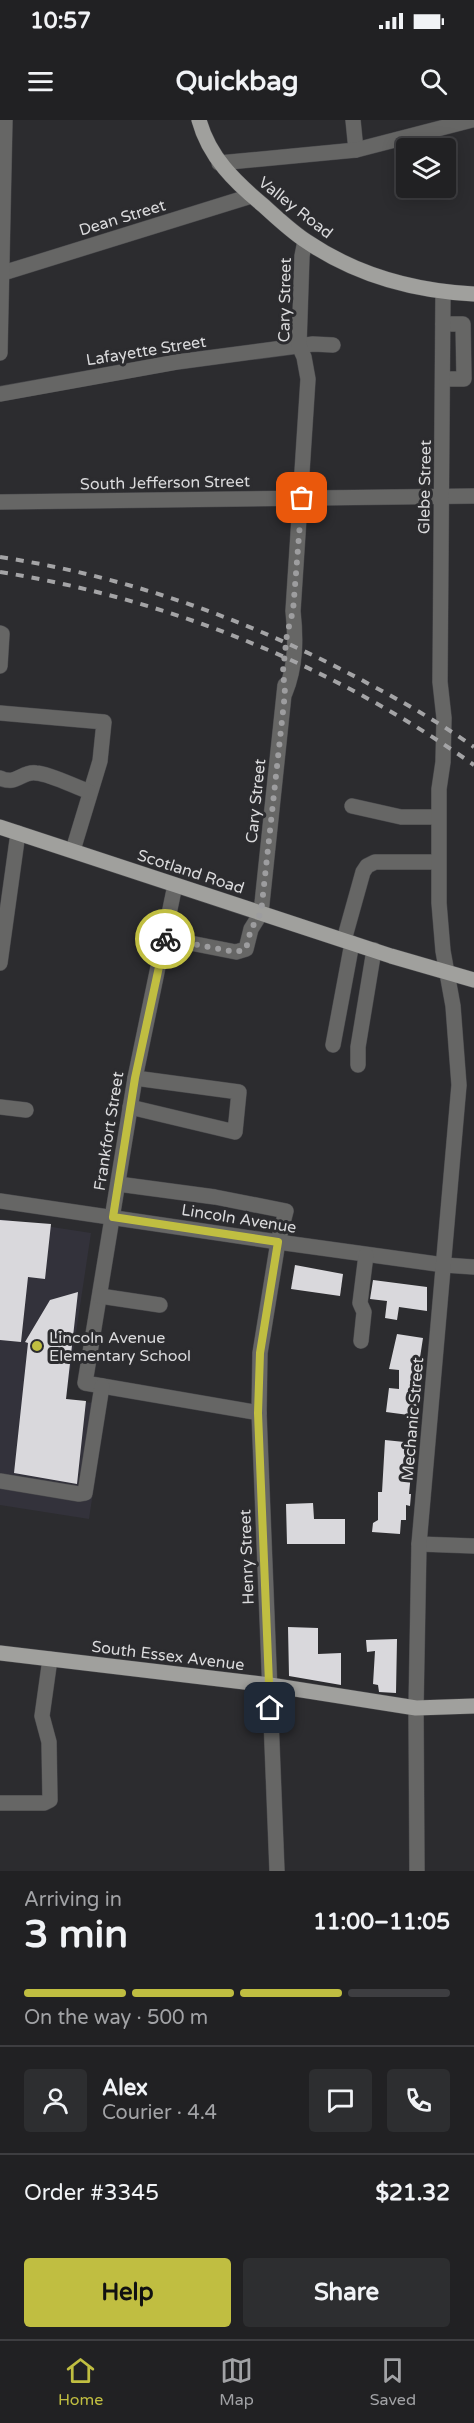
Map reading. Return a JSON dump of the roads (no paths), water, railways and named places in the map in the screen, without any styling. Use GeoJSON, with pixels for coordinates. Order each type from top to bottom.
{"type":"FeatureCollection","features":[{"type":"Feature","properties":{"kind":"main road","name":"Valley Road"},"geometry":{"type":"LineString","coordinates":[[199,120],[206,142],[219,163],[251,196],[305,241],[369,274],[443,292],[474,294]]}},
{"type":"Feature","properties":{"kind":"main road","name":"Scotland Road"},"geometry":{"type":"LineString","coordinates":[[0,827],[348,942],[473,980]]}},
{"type":"Feature","properties":{"kind":"main road","name":"South Essex Avenue"},"geometry":{"type":"LineString","coordinates":[[0,1653],[270,1685],[416,1708],[474,1706]]}},
{"type":"Feature","properties":{"kind":"street"},"geometry":{"type":"LineString","coordinates":[[0,353],[4,120]]}},
{"type":"Feature","properties":{"kind":"street"},"geometry":{"type":"LineString","coordinates":[[353,120],[357,150]]}},
{"type":"Feature","properties":{"kind":"street"},"geometry":{"type":"LineString","coordinates":[[219,163],[357,150],[472,120]]}},
{"type":"Feature","properties":{"kind":"street","name":"Dean Street"},"geometry":{"type":"LineString","coordinates":[[3,273],[251,196]]}},
{"type":"Feature","properties":{"kind":"street","name":"Cary Street"},"geometry":{"type":"LineString","coordinates":[[165,938],[236,952],[246,949],[251,929],[261,913],[285,693],[283,671],[287,634],[293,611],[302,498],[308,379],[304,357],[299,346],[302,256],[305,241]]}},
{"type":"Feature","properties":{"kind":"street","name":"Glebe Street"},"geometry":{"type":"LineString","coordinates":[[443,292],[440,682],[444,729],[439,789],[438,862],[439,903],[447,972]]}},
{"type":"Feature","properties":{"kind":"street"},"geometry":{"type":"LineString","coordinates":[[443,324],[463,324],[464,379],[443,379]]}},
{"type":"Feature","properties":{"kind":"street","name":"Lafayette Street"},"geometry":{"type":"LineString","coordinates":[[0,393],[177,362],[313,344],[333,345]]}},
{"type":"Feature","properties":{"kind":"street","name":"South Jefferson Street"},"geometry":{"type":"LineString","coordinates":[[0,502],[474,496]]}},
{"type":"Feature","properties":{"kind":"street"},"geometry":{"type":"LineString","coordinates":[[0,633],[2,634],[0,666]]}},
{"type":"Feature","properties":{"kind":"street"},"geometry":{"type":"LineString","coordinates":[[0,713],[104,722],[100,761],[74,850]]}},
{"type":"Feature","properties":{"kind":"street"},"geometry":{"type":"LineString","coordinates":[[0,778],[18,780],[26,774],[37,772],[90,792]]}},
{"type":"Feature","properties":{"kind":"street"},"geometry":{"type":"LineString","coordinates":[[352,806],[401,817],[438,817]]}},
{"type":"Feature","properties":{"kind":"street"},"geometry":{"type":"LineString","coordinates":[[0,963],[18,833]]}},
{"type":"Feature","properties":{"kind":"street"},"geometry":{"type":"LineString","coordinates":[[333,1045],[348,942],[363,872],[367,866],[375,862],[438,862]]}},
{"type":"Feature","properties":{"kind":"street","name":"Frankfort Street"},"geometry":{"type":"LineString","coordinates":[[102,1386],[85,1383],[135,1078],[175,885]]}},
{"type":"Feature","properties":{"kind":"street"},"geometry":{"type":"LineString","coordinates":[[358,1065],[358,1047],[374,950]]}},
{"type":"Feature","properties":{"kind":"street","name":"Mechanic Street"},"geometry":{"type":"LineString","coordinates":[[417,1871],[416,1708],[419,1544],[459,1085],[458,1049],[447,972]]}},
{"type":"Feature","properties":{"kind":"street"},"geometry":{"type":"LineString","coordinates":[[130,1107],[235,1132],[239,1092],[135,1078]]}},
{"type":"Feature","properties":{"kind":"street"},"geometry":{"type":"LineString","coordinates":[[0,1107],[26,1110]]}},
{"type":"Feature","properties":{"kind":"street","name":"Henry Street"},"geometry":{"type":"LineString","coordinates":[[118,1184],[215,1197],[286,1211],[278,1242],[260,1353],[258,1413],[277,1871]]}},
{"type":"Feature","properties":{"kind":"street","name":"Lincoln Avenue"},"geometry":{"type":"LineString","coordinates":[[0,1201],[366,1255],[474,1267]]}},
{"type":"Feature","properties":{"kind":"street"},"geometry":{"type":"LineString","coordinates":[[361,1341],[364,1311],[360,1303],[366,1255]]}},
{"type":"Feature","properties":{"kind":"street"},"geometry":{"type":"LineString","coordinates":[[100,1296],[160,1305]]}},
{"type":"Feature","properties":{"kind":"street"},"geometry":{"type":"LineString","coordinates":[[0,1481],[79,1494],[85,1493],[102,1386],[258,1413]]}},
{"type":"Feature","properties":{"kind":"street"},"geometry":{"type":"LineString","coordinates":[[419,1544],[474,1546]]}},
{"type":"Feature","properties":{"kind":"street"},"geometry":{"type":"LineString","coordinates":[[0,1803],[44,1803],[50,1800],[49,1742],[42,1716],[50,1659]]}},
{"type":"Feature","properties":{"kind":"railway"},"geometry":{"type":"LineString","coordinates":[[0,557],[96,576],[190,604],[236,621],[281,640],[369,684],[474,747]]}},
{"type":"Feature","properties":{"kind":"railway"},"geometry":{"type":"LineString","coordinates":[[0,572],[63,584],[126,600],[187,619],[248,642],[365,697],[420,729],[474,765]]}},
{"type":"Feature","properties":{"kind":"place","name":"Lincoln Avenue Elementary School"},"geometry":{"type":"Point","coordinates":[37,1346]}}]}
